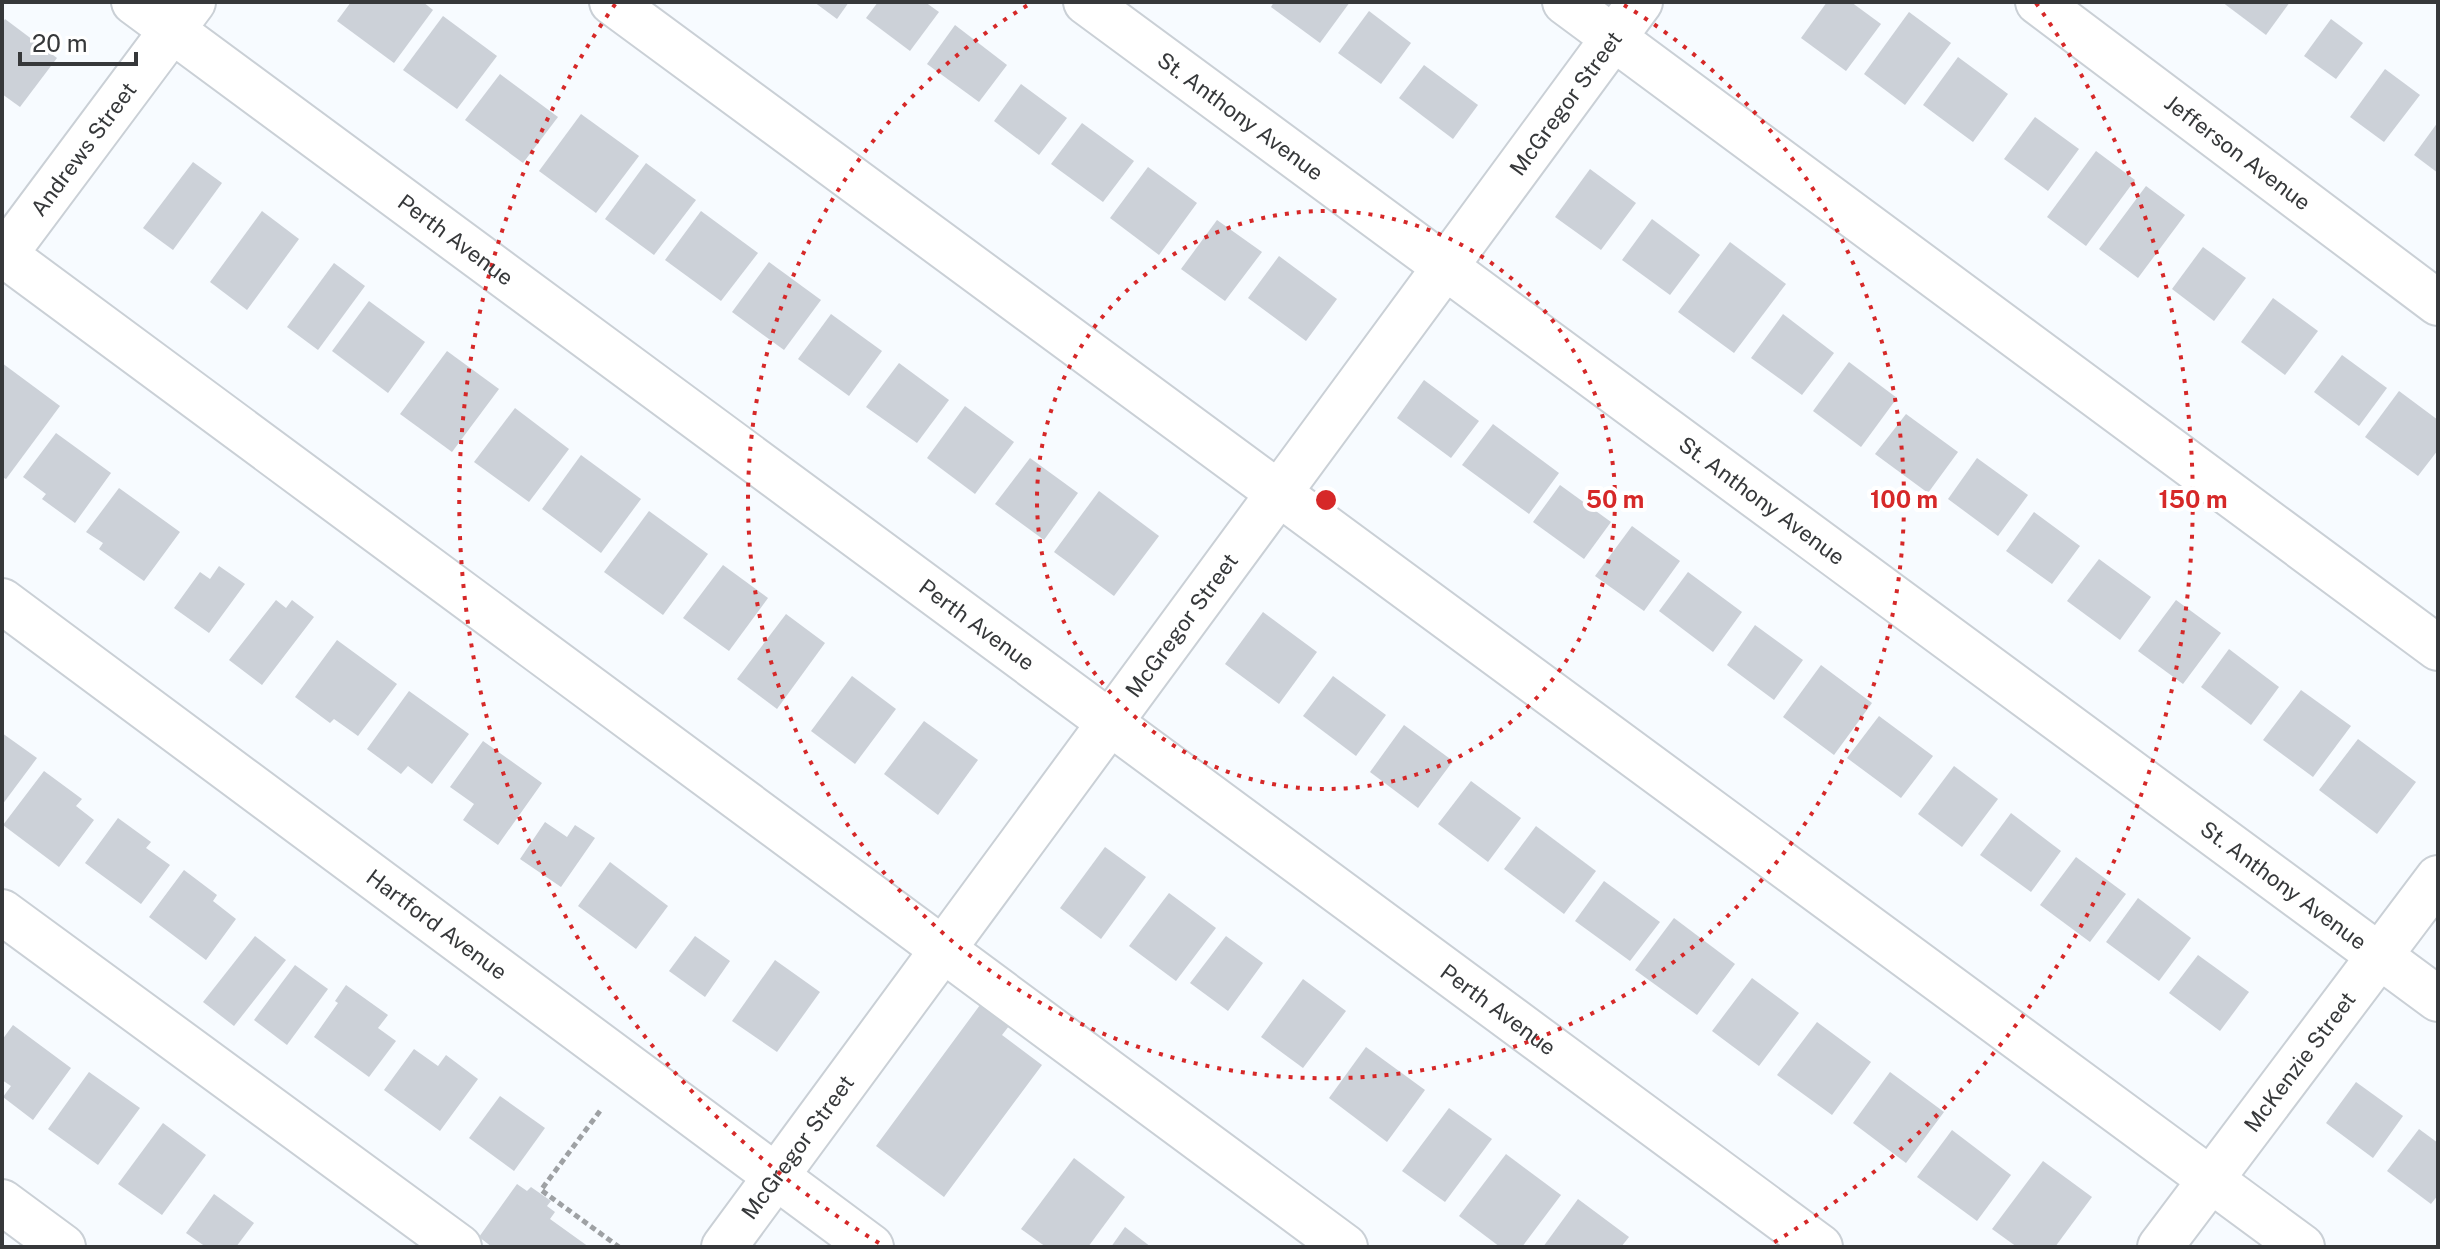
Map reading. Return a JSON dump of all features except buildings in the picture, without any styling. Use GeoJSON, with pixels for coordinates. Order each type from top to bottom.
{"type":"FeatureCollection","features":[{"type":"Feature","properties":{"kind":"street","name":"Perth Avenue"},"geometry":{"type":"LineString","coordinates":[[134,2],[183,16],[1110,723],[1820,1247]]}},
{"type":"Feature","properties":{"kind":"street"},"geometry":{"type":"LineString","coordinates":[[612,2],[2302,1247]]}},
{"type":"Feature","properties":{"kind":"street","name":"St. Anthony Avenue"},"geometry":{"type":"LineString","coordinates":[[1086,2],[1444,269],[2438,999]]}},
{"type":"Feature","properties":{"kind":"street"},"geometry":{"type":"LineString","coordinates":[[1565,2],[2438,648]]}},
{"type":"Feature","properties":{"kind":"street","name":"McGregor Street"},"geometry":{"type":"LineString","coordinates":[[724,1247],[1640,2]]}},
{"type":"Feature","properties":{"kind":"street","name":"Jefferson Avenue"},"geometry":{"type":"LineString","coordinates":[[2038,2],[2438,303]]}},
{"type":"Feature","properties":{"kind":"street","name":"Andrews Street"},"geometry":{"type":"LineString","coordinates":[[3,256],[183,16]]}},
{"type":"Feature","properties":{"kind":"street"},"geometry":{"type":"LineString","coordinates":[[3,256],[1345,1247]]}},
{"type":"Feature","properties":{"kind":"street","name":"Hartford Avenue"},"geometry":{"type":"LineString","coordinates":[[2,601],[871,1247]]}},
{"type":"Feature","properties":{"kind":"street","name":"McKenzie Street"},"geometry":{"type":"LineString","coordinates":[[2160,1247],[2438,878]]}},
{"type":"Feature","properties":{"kind":"street"},"geometry":{"type":"LineString","coordinates":[[2,912],[459,1247]]}},
{"type":"Feature","properties":{"kind":"street"},"geometry":{"type":"LineString","coordinates":[[2,1202],[63,1247]]}},
{"type":"Feature","properties":{"kind":"path"},"geometry":{"type":"LineString","coordinates":[[600,1111],[541,1190],[619,1247]]}}]}
